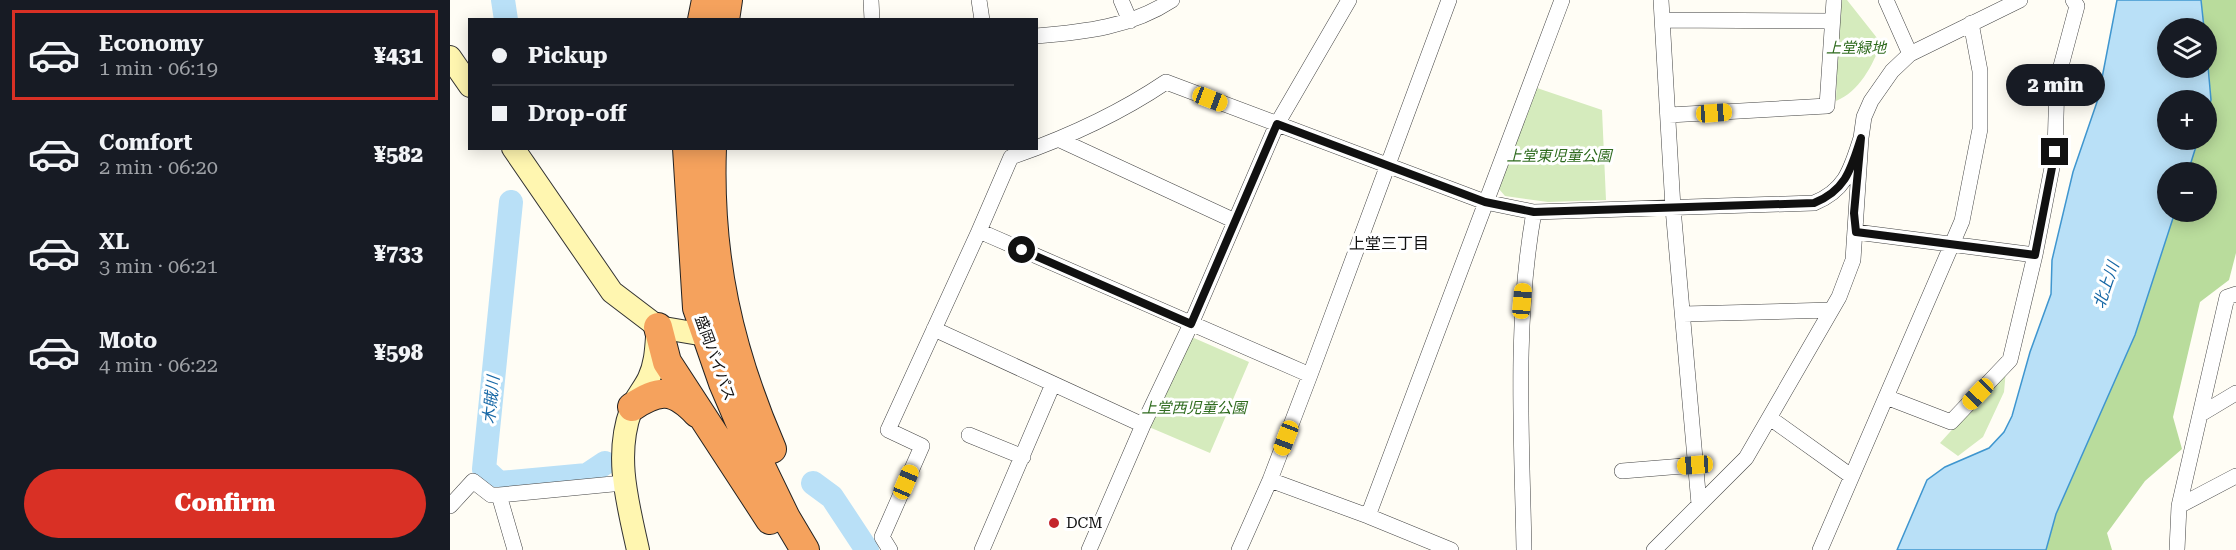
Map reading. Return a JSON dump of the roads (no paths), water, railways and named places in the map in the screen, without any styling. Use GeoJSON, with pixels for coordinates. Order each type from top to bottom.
{"type":"FeatureCollection","features":[{"type":"Feature","properties":{"kind":"highway"},"geometry":{"type":"LineString","coordinates":[[702,18],[706,0]]}},
{"type":"Feature","properties":{"kind":"highway"},"geometry":{"type":"LineString","coordinates":[[725,18],[728,0]]}},
{"type":"Feature","properties":{"kind":"highway","name":"盛岡バイパス"},"geometry":{"type":"LineString","coordinates":[[687,150],[701,322],[741,425],[786,518],[805,550]]}},
{"type":"Feature","properties":{"kind":"highway","name":"盛岡バイパス"},"geometry":{"type":"LineString","coordinates":[[712,150],[710,191],[717,277],[740,365],[795,503],[820,550]]}},
{"type":"Feature","properties":{"kind":"highway"},"geometry":{"type":"LineString","coordinates":[[658,327],[667,362],[789,550]]}},
{"type":"Feature","properties":{"kind":"highway"},"geometry":{"type":"LineString","coordinates":[[632,408],[651,395],[675,395],[685,400],[713,430]]}},
{"type":"Feature","properties":{"kind":"main road"},"geometry":{"type":"LineString","coordinates":[[450,57],[468,83]]}},
{"type":"Feature","properties":{"kind":"main road"},"geometry":{"type":"LineString","coordinates":[[514,150],[612,292],[658,327],[701,322]]}},
{"type":"Feature","properties":{"kind":"main road"},"geometry":{"type":"LineString","coordinates":[[701,322],[717,277]]}},
{"type":"Feature","properties":{"kind":"main road"},"geometry":{"type":"LineString","coordinates":[[701,322],[740,365]]}},
{"type":"Feature","properties":{"kind":"main road"},"geometry":{"type":"LineString","coordinates":[[638,550],[623,483],[624,431],[632,408],[649,378],[656,358],[658,327]]}},
{"type":"Feature","properties":{"kind":"street"},"geometry":{"type":"LineString","coordinates":[[872,0],[872,18]]}},
{"type":"Feature","properties":{"kind":"street"},"geometry":{"type":"LineString","coordinates":[[980,0],[982,18]]}},
{"type":"Feature","properties":{"kind":"street"},"geometry":{"type":"LineString","coordinates":[[1121,0],[1130,21]]}},
{"type":"Feature","properties":{"kind":"street"},"geometry":{"type":"LineString","coordinates":[[1038,36],[1102,29],[1130,21],[1173,0]]}},
{"type":"Feature","properties":{"kind":"street"},"geometry":{"type":"LineString","coordinates":[[1089,550],[1143,425],[1191,324],[1277,124],[1349,0]]}},
{"type":"Feature","properties":{"kind":"street"},"geometry":{"type":"LineString","coordinates":[[1239,550],[1270,480],[1449,0]]}},
{"type":"Feature","properties":{"kind":"street"},"geometry":{"type":"LineString","coordinates":[[1368,516],[1562,0]]}},
{"type":"Feature","properties":{"kind":"street"},"geometry":{"type":"LineString","coordinates":[[1661,0],[1673,208],[1699,504]]}},
{"type":"Feature","properties":{"kind":"street"},"geometry":{"type":"LineString","coordinates":[[1669,115],[1827,106],[1834,0]]}},
{"type":"Feature","properties":{"kind":"street"},"geometry":{"type":"LineString","coordinates":[[1886,0],[1910,54]]}},
{"type":"Feature","properties":{"kind":"street"},"geometry":{"type":"LineString","coordinates":[[1654,550],[1746,458],[1831,310],[1853,260],[1856,232],[1854,213],[1861,138],[1864,117],[1871,101],[1892,71],[1910,54],[2020,0]]}},
{"type":"Feature","properties":{"kind":"street"},"geometry":{"type":"LineString","coordinates":[[1886,397],[1951,423],[2010,360],[2035,255],[2055,152],[2057,81],[2076,6],[2073,0]]}},
{"type":"Feature","properties":{"kind":"street"},"geometry":{"type":"LineString","coordinates":[[1662,20],[1831,21]]}},
{"type":"Feature","properties":{"kind":"street"},"geometry":{"type":"LineString","coordinates":[[1820,550],[1962,221],[1980,129],[1980,71],[1971,23]]}},
{"type":"Feature","properties":{"kind":"street"},"geometry":{"type":"LineString","coordinates":[[1038,149],[1060,141],[1133,104],[1166,82],[1485,202],[1534,212],[1814,203],[1827,197],[1848,176],[1861,138]]}},
{"type":"Feature","properties":{"kind":"street"},"geometry":{"type":"LineString","coordinates":[[1060,141],[1235,220]]}},
{"type":"Feature","properties":{"kind":"street"},"geometry":{"type":"LineString","coordinates":[[890,550],[882,537],[922,446],[888,430],[1011,158],[1034,150]]}},
{"type":"Feature","properties":{"kind":"street"},"geometry":{"type":"LineString","coordinates":[[1524,550],[1522,301],[1534,212]]}},
{"type":"Feature","properties":{"kind":"street"},"geometry":{"type":"LineString","coordinates":[[979,231],[1310,375]]}},
{"type":"Feature","properties":{"kind":"street"},"geometry":{"type":"LineString","coordinates":[[1856,232],[2035,255]]}},
{"type":"Feature","properties":{"kind":"street"},"geometry":{"type":"LineString","coordinates":[[2177,550],[2179,506],[2227,297],[2236,294]]}},
{"type":"Feature","properties":{"kind":"street"},"geometry":{"type":"LineString","coordinates":[[1683,314],[1831,310]]}},
{"type":"Feature","properties":{"kind":"street"},"geometry":{"type":"LineString","coordinates":[[934,329],[1143,425]]}},
{"type":"Feature","properties":{"kind":"street"},"geometry":{"type":"LineString","coordinates":[[982,550],[1053,384]]}},
{"type":"Feature","properties":{"kind":"street"},"geometry":{"type":"LineString","coordinates":[[2201,414],[2236,393]]}},
{"type":"Feature","properties":{"kind":"street"},"geometry":{"type":"LineString","coordinates":[[1770,418],[1851,476]]}},
{"type":"Feature","properties":{"kind":"street"},"geometry":{"type":"LineString","coordinates":[[969,435],[1023,457]]}},
{"type":"Feature","properties":{"kind":"street"},"geometry":{"type":"LineString","coordinates":[[1622,471],[1695,465]]}},
{"type":"Feature","properties":{"kind":"street"},"geometry":{"type":"LineString","coordinates":[[2179,506],[2236,476]]}},
{"type":"Feature","properties":{"kind":"street"},"geometry":{"type":"LineString","coordinates":[[1270,480],[1451,550]]}},
{"type":"Feature","properties":{"kind":"street"},"geometry":{"type":"LineString","coordinates":[[450,506],[473,481],[491,495],[623,483]]}},
{"type":"Feature","properties":{"kind":"street"},"geometry":{"type":"LineString","coordinates":[[499,495],[515,550]]}},
{"type":"Feature","properties":{"kind":"water","name":"北上川"},"geometry":{"type":"Polygon","coordinates":[[[2117,0],[2201,0],[2203,18],[2157,18],[2157,78],[2209,78],[2210,90],[2157,90],[2157,150],[2195,150],[2191,162],[2157,162],[2157,222],[2172,222],[2135,335],[2056,514],[2046,550],[1897,550],[1927,480],[1945,467],[1989,448],[2004,432],[2012,416],[2030,352],[2051,294],[2052,260],[2073,172],[2098,99],[2117,0]]]}},
{"type":"Feature","properties":{"kind":"waterway","name":"木賊川"},"geometry":{"type":"LineString","coordinates":[[503,0],[506,18]]}},
{"type":"Feature","properties":{"kind":"waterway","name":"木賊川"},"geometry":{"type":"LineString","coordinates":[[511,202],[484,469],[499,483],[587,475],[605,463]]}},
{"type":"Feature","properties":{"kind":"waterway","name":"木賊川"},"geometry":{"type":"LineString","coordinates":[[813,483],[832,497],[867,550]]}},
{"type":"Feature","properties":{"kind":"place","name":"DCM"},"geometry":{"type":"Point","coordinates":[1054,523]}},
{"type":"Feature","properties":{"kind":"district","name":"上堂三丁目"},"geometry":{"type":"Point","coordinates":[1389,243]}},
{"type":"Feature","properties":{"kind":"park label","name":"上堂緑地"},"geometry":{"type":"Point","coordinates":[1856,48]}},
{"type":"Feature","properties":{"kind":"park label","name":"上堂東児童公園"},"geometry":{"type":"Point","coordinates":[1559,156]}},
{"type":"Feature","properties":{"kind":"park label","name":"上堂西児童公園"},"geometry":{"type":"Point","coordinates":[1194,408]}}]}
